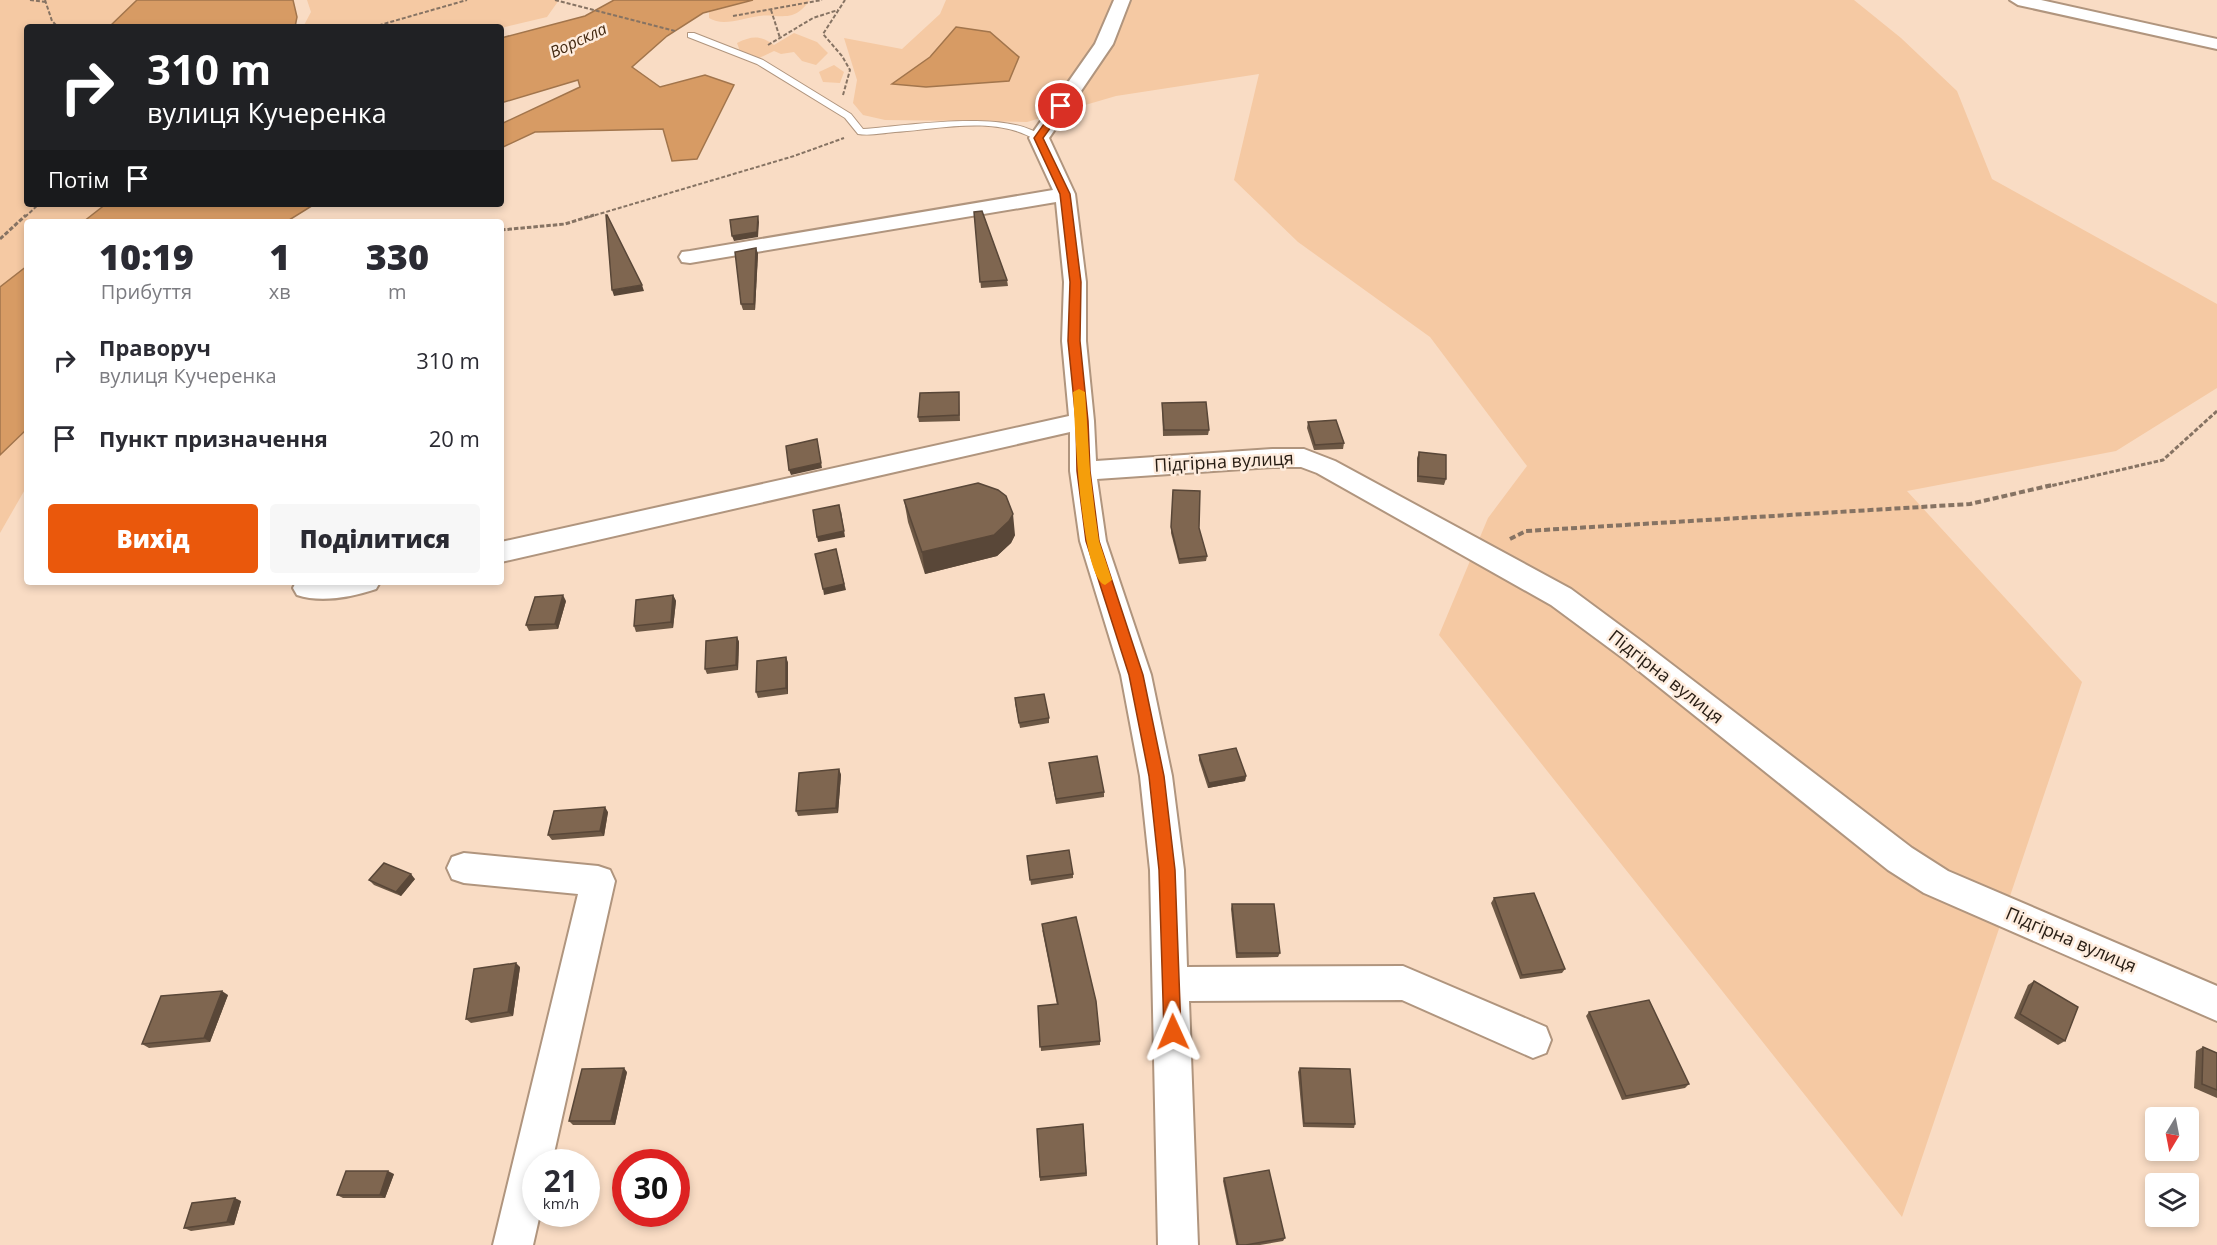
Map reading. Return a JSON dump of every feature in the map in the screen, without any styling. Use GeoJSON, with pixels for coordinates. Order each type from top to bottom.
{"type":"FeatureCollection","features":[{"type":"Feature","properties":{"kind":"street"},"geometry":{"type":"LineString","coordinates":[[1122,0],[1104,44],[1039,138],[1065,194],[1075,282],[1074,341],[1082,421],[1083,471],[1093,541],[1136,675],[1156,776],[1167,870],[1178,1245]]}},
{"type":"Feature","properties":{"kind":"street"},"geometry":{"type":"LineString","coordinates":[[2018,0],[2217,44]]}},
{"type":"Feature","properties":{"kind":"street"},"geometry":{"type":"LineString","coordinates":[[690,257],[1065,194]]}},
{"type":"Feature","properties":{"kind":"street"},"geometry":{"type":"LineString","coordinates":[[504,551],[1082,421]]}},
{"type":"Feature","properties":{"kind":"street","name":"Підгірна вулиця"},"geometry":{"type":"LineString","coordinates":[[1083,471],[1236,459],[1304,458],[1326,467],[1561,597],[1634,651],[1900,859],[1936,882],[2217,1004]]}},
{"type":"Feature","properties":{"kind":"street"},"geometry":{"type":"LineString","coordinates":[[307,588],[354,585]]}},
{"type":"Feature","properties":{"kind":"street"},"geometry":{"type":"LineString","coordinates":[[464,868],[598,881],[513,1245]]}},
{"type":"Feature","properties":{"kind":"street"},"geometry":{"type":"LineString","coordinates":[[1172,984],[1403,983],[1533,1040]]}},
{"type":"Feature","properties":{"kind":"lane"},"geometry":{"type":"LineString","coordinates":[[691,35],[760,63],[848,116],[861,132],[966,124],[1008,125],[1026,130],[1039,138]]}},
{"type":"Feature","properties":{"kind":"path"},"geometry":{"type":"LineString","coordinates":[[30,0],[46,1],[55,24]]}},
{"type":"Feature","properties":{"kind":"path"},"geometry":{"type":"LineString","coordinates":[[384,24],[468,0]]}},
{"type":"Feature","properties":{"kind":"path"},"geometry":{"type":"LineString","coordinates":[[555,0],[691,35]]}},
{"type":"Feature","properties":{"kind":"path"},"geometry":{"type":"LineString","coordinates":[[571,5],[576,0]]}},
{"type":"Feature","properties":{"kind":"path"},"geometry":{"type":"LineString","coordinates":[[733,16],[822,0]]}},
{"type":"Feature","properties":{"kind":"path"},"geometry":{"type":"LineString","coordinates":[[838,110],[850,70],[842,56],[823,34],[845,0]]}},
{"type":"Feature","properties":{"kind":"path"},"geometry":{"type":"LineString","coordinates":[[771,10],[780,38]]}},
{"type":"Feature","properties":{"kind":"path"},"geometry":{"type":"LineString","coordinates":[[760,63],[767,45],[813,18],[838,10]]}},
{"type":"Feature","properties":{"kind":"path"},"geometry":{"type":"LineString","coordinates":[[504,230],[565,224],[794,156],[861,132]]}},
{"type":"Feature","properties":{"kind":"path"},"geometry":{"type":"LineString","coordinates":[[0,239],[36,207]]}},
{"type":"Feature","properties":{"kind":"path"},"geometry":{"type":"LineString","coordinates":[[1483,554],[1526,531],[1970,504],[2163,460],[2217,411]]}},
{"type":"Feature","properties":{"kind":"shaded area"},"geometry":{"type":"Polygon","coordinates":[[[0,0],[137,0],[112,24],[24,24],[24,207],[102,207],[87,219],[24,219],[24,268],[0,287],[0,0]]]}},
{"type":"Feature","properties":{"kind":"shaded area"},"geometry":{"type":"Polygon","coordinates":[[[307,0],[559,0],[547,17],[504,27],[504,24],[305,24],[311,12],[307,0]]]}},
{"type":"Feature","properties":{"kind":"shaded area"},"geometry":{"type":"Polygon","coordinates":[[[753,0],[810,0],[800,11],[788,16],[763,16],[727,22],[709,18],[709,12],[753,0]]]}},
{"type":"Feature","properties":{"kind":"shaded area"},"geometry":{"type":"Polygon","coordinates":[[[946,0],[1854,0],[1901,38],[1957,91],[1992,179],[2217,304],[2217,388],[2116,451],[1907,491],[2082,682],[1902,1217],[1439,635],[1488,518],[1527,466],[1430,337],[1298,242],[1234,180],[1259,74],[1116,96],[1027,122],[885,120],[863,115],[853,103],[857,80],[844,38],[902,49],[940,14],[946,0]]]}},
{"type":"Feature","properties":{"kind":"shaded area"},"geometry":{"type":"Polygon","coordinates":[[[794,33],[817,42],[828,53],[816,65],[802,61],[794,52],[781,54],[774,51],[757,59],[741,54],[737,43],[756,38],[764,39],[774,45],[794,33]]]}},
{"type":"Feature","properties":{"kind":"shaded area"},"geometry":{"type":"Polygon","coordinates":[[[834,65],[844,72],[840,83],[823,82],[819,72],[834,65]]]}},
{"type":"Feature","properties":{"kind":"shaded area"},"geometry":{"type":"Polygon","coordinates":[[[24,432],[24,491],[0,533],[0,455],[24,432]]]}},
{"type":"Feature","properties":{"kind":"water"},"geometry":{"type":"Polygon","coordinates":[[[137,0],[293,0],[297,17],[296,24],[112,24],[137,0]]]}},
{"type":"Feature","properties":{"kind":"water","name":"Ворскла"},"geometry":{"type":"Polygon","coordinates":[[[614,0],[753,0],[703,13],[667,36],[632,67],[660,87],[705,75],[734,85],[697,159],[672,161],[663,129],[535,132],[504,147],[504,123],[580,87],[578,80],[504,102],[504,37],[585,16],[614,0]]]}},
{"type":"Feature","properties":{"kind":"water"},"geometry":{"type":"Polygon","coordinates":[[[956,27],[990,32],[1019,57],[1009,81],[926,87],[892,84],[930,57],[956,27]]]}},
{"type":"Feature","properties":{"kind":"water"},"geometry":{"type":"Polygon","coordinates":[[[102,207],[310,207],[291,219],[87,219],[102,207]]]}},
{"type":"Feature","properties":{"kind":"water"},"geometry":{"type":"Polygon","coordinates":[[[24,268],[24,432],[0,455],[0,287],[24,268]]]}},
{"type":"Feature","properties":{"kind":"building"},"geometry":{"type":"Polygon","coordinates":[[[982,211],[1007,280],[980,282],[974,212],[982,211]]]}},
{"type":"Feature","properties":{"kind":"building"},"geometry":{"type":"Polygon","coordinates":[[[607,215],[642,285],[612,290],[607,215]]]}},
{"type":"Feature","properties":{"kind":"building"},"geometry":{"type":"Polygon","coordinates":[[[758,216],[757,232],[732,236],[730,220],[758,216]]]}},
{"type":"Feature","properties":{"kind":"building"},"geometry":{"type":"Polygon","coordinates":[[[756,248],[754,304],[741,304],[735,252],[756,248]]]}},
{"type":"Feature","properties":{"kind":"building"},"geometry":{"type":"Polygon","coordinates":[[[959,392],[959,415],[918,417],[920,393],[959,392]]]}},
{"type":"Feature","properties":{"kind":"building"},"geometry":{"type":"Polygon","coordinates":[[[1206,402],[1209,430],[1164,430],[1162,403],[1206,402]]]}},
{"type":"Feature","properties":{"kind":"building"},"geometry":{"type":"Polygon","coordinates":[[[1336,420],[1344,443],[1315,445],[1308,422],[1336,420]]]}},
{"type":"Feature","properties":{"kind":"building"},"geometry":{"type":"Polygon","coordinates":[[[817,439],[821,463],[789,470],[786,446],[817,439]]]}},
{"type":"Feature","properties":{"kind":"building"},"geometry":{"type":"Polygon","coordinates":[[[1419,452],[1446,455],[1446,479],[1418,476],[1419,452]]]}},
{"type":"Feature","properties":{"kind":"building"},"geometry":{"type":"Polygon","coordinates":[[[978,483],[998,490],[1006,496],[1013,514],[1009,521],[994,535],[922,552],[904,500],[978,483]]]}},
{"type":"Feature","properties":{"kind":"building"},"geometry":{"type":"Polygon","coordinates":[[[1173,490],[1200,491],[1199,528],[1207,556],[1179,559],[1171,527],[1173,490]]]}},
{"type":"Feature","properties":{"kind":"building"},"geometry":{"type":"Polygon","coordinates":[[[839,505],[844,531],[817,537],[813,510],[839,505]]]}},
{"type":"Feature","properties":{"kind":"building"},"geometry":{"type":"Polygon","coordinates":[[[836,549],[844,584],[823,589],[815,554],[836,549]]]}},
{"type":"Feature","properties":{"kind":"building"},"geometry":{"type":"Polygon","coordinates":[[[563,595],[555,624],[526,625],[535,597],[563,595]]]}},
{"type":"Feature","properties":{"kind":"building"},"geometry":{"type":"Polygon","coordinates":[[[673,595],[671,622],[634,626],[636,600],[673,595]]]}},
{"type":"Feature","properties":{"kind":"building"},"geometry":{"type":"Polygon","coordinates":[[[737,637],[736,665],[705,669],[706,641],[737,637]]]}},
{"type":"Feature","properties":{"kind":"building"},"geometry":{"type":"Polygon","coordinates":[[[786,657],[786,688],[756,692],[757,661],[786,657]]]}},
{"type":"Feature","properties":{"kind":"building"},"geometry":{"type":"Polygon","coordinates":[[[1044,694],[1049,718],[1019,723],[1015,698],[1044,694]]]}},
{"type":"Feature","properties":{"kind":"building"},"geometry":{"type":"Polygon","coordinates":[[[1236,748],[1246,776],[1209,783],[1199,755],[1236,748]]]}},
{"type":"Feature","properties":{"kind":"building"},"geometry":{"type":"Polygon","coordinates":[[[1097,756],[1104,792],[1056,799],[1049,763],[1097,756]]]}},
{"type":"Feature","properties":{"kind":"building"},"geometry":{"type":"Polygon","coordinates":[[[839,769],[836,808],[796,811],[799,773],[839,769]]]}},
{"type":"Feature","properties":{"kind":"building"},"geometry":{"type":"Polygon","coordinates":[[[605,807],[600,831],[548,835],[554,811],[605,807]]]}},
{"type":"Feature","properties":{"kind":"building"},"geometry":{"type":"Polygon","coordinates":[[[1069,850],[1073,874],[1030,880],[1027,856],[1069,850]]]}},
{"type":"Feature","properties":{"kind":"building"},"geometry":{"type":"Polygon","coordinates":[[[384,863],[411,874],[396,892],[369,880],[384,863]]]}},
{"type":"Feature","properties":{"kind":"building"},"geometry":{"type":"Polygon","coordinates":[[[1534,893],[1565,969],[1522,975],[1494,898],[1534,893]]]}},
{"type":"Feature","properties":{"kind":"building"},"geometry":{"type":"Polygon","coordinates":[[[1232,904],[1274,904],[1280,953],[1237,953],[1232,904]]]}},
{"type":"Feature","properties":{"kind":"building"},"geometry":{"type":"Polygon","coordinates":[[[1076,917],[1096,1001],[1100,1041],[1040,1047],[1038,1006],[1058,1004],[1042,924],[1076,917]]]}},
{"type":"Feature","properties":{"kind":"building"},"geometry":{"type":"Polygon","coordinates":[[[516,963],[508,1012],[466,1019],[474,969],[516,963]]]}},
{"type":"Feature","properties":{"kind":"building"},"geometry":{"type":"Polygon","coordinates":[[[2034,981],[2078,1007],[2065,1041],[2020,1014],[2034,981]]]}},
{"type":"Feature","properties":{"kind":"building"},"geometry":{"type":"Polygon","coordinates":[[[222,991],[204,1038],[142,1044],[161,996],[222,991]]]}},
{"type":"Feature","properties":{"kind":"building"},"geometry":{"type":"Polygon","coordinates":[[[1649,1000],[1689,1084],[1626,1096],[1589,1012],[1649,1000]]]}},
{"type":"Feature","properties":{"kind":"building"},"geometry":{"type":"Polygon","coordinates":[[[2203,1047],[2217,1053],[2217,1090],[2202,1084],[2203,1047]]]}},
{"type":"Feature","properties":{"kind":"building"},"geometry":{"type":"Polygon","coordinates":[[[624,1068],[611,1121],[569,1121],[582,1069],[624,1068]]]}},
{"type":"Feature","properties":{"kind":"building"},"geometry":{"type":"Polygon","coordinates":[[[1300,1068],[1350,1069],[1355,1124],[1304,1123],[1300,1068]]]}},
{"type":"Feature","properties":{"kind":"building"},"geometry":{"type":"Polygon","coordinates":[[[1083,1124],[1086,1173],[1040,1177],[1037,1129],[1083,1124]]]}},
{"type":"Feature","properties":{"kind":"building"},"geometry":{"type":"Polygon","coordinates":[[[1269,1170],[1285,1238],[1238,1245],[1224,1178],[1269,1170]]]}},
{"type":"Feature","properties":{"kind":"building"},"geometry":{"type":"Polygon","coordinates":[[[346,1171],[388,1171],[380,1195],[337,1195],[346,1171]]]}},
{"type":"Feature","properties":{"kind":"building"},"geometry":{"type":"Polygon","coordinates":[[[235,1198],[227,1222],[184,1228],[192,1203],[235,1198]]]}},
{"type":"Feature","properties":{"kind":"slow traffic"},"geometry":{"type":"LineString","coordinates":[[1079,392],[1083,471],[1093,541],[1105,580]]}},
{"type":"Feature","properties":{"kind":"route"},"geometry":{"type":"LineString","coordinates":[[1061,106],[1039,138],[1065,194],[1075,282],[1074,341],[1082,421],[1083,471],[1093,541],[1136,675],[1156,776],[1167,870],[1173,1032]]}}]}
